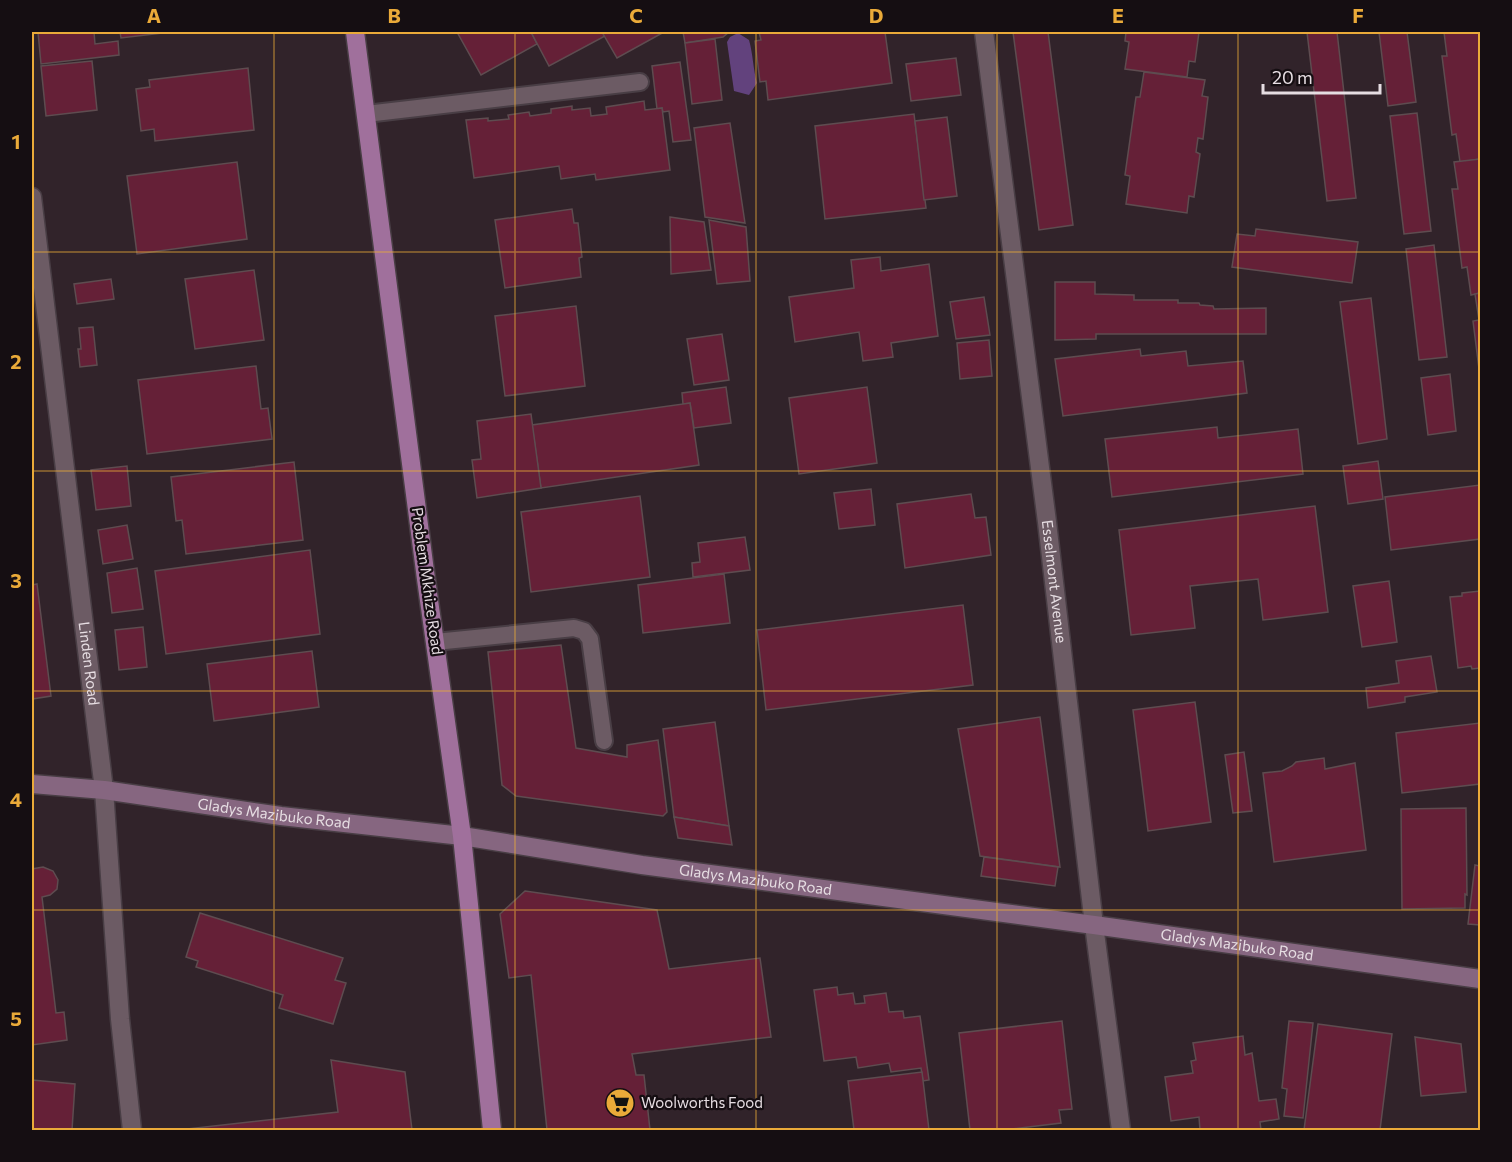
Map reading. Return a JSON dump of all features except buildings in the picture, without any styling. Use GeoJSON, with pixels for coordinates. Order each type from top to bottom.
{"type":"FeatureCollection","features":[{"type":"Feature","properties":{"kind":"main road","name":"Problem Mkhize Road"},"geometry":{"type":"LineString","coordinates":[[356,32],[462,836],[492,1131]]}},
{"type":"Feature","properties":{"kind":"street","name":"Esselmont Avenue"},"geometry":{"type":"LineString","coordinates":[[984,32],[1047,522],[1094,925],[1121,1131]]}},
{"type":"Feature","properties":{"kind":"street","name":"Linden Road"},"geometry":{"type":"LineString","coordinates":[[32,197],[104,790],[120,1019],[132,1131]]}},
{"type":"Feature","properties":{"kind":"street","name":"Gladys Mazibuko Road"},"geometry":{"type":"LineString","coordinates":[[32,784],[104,790],[281,816],[462,836],[642,865],[1094,925],[1480,980]]}},
{"type":"Feature","properties":{"kind":"lane"},"geometry":{"type":"LineString","coordinates":[[366,114],[640,82]]}},
{"type":"Feature","properties":{"kind":"lane"},"geometry":{"type":"LineString","coordinates":[[435,642],[574,628],[585,631],[590,639],[604,741]]}},
{"type":"Feature","properties":{"kind":"shaded area"},"geometry":{"type":"Polygon","coordinates":[[[738,33],[749,40],[757,83],[749,95],[734,91],[727,42],[730,37],[738,33]]]}},
{"type":"Feature","properties":{"kind":"place","name":"Woolworths Food"},"geometry":{"type":"Point","coordinates":[620,1103]}}]}
